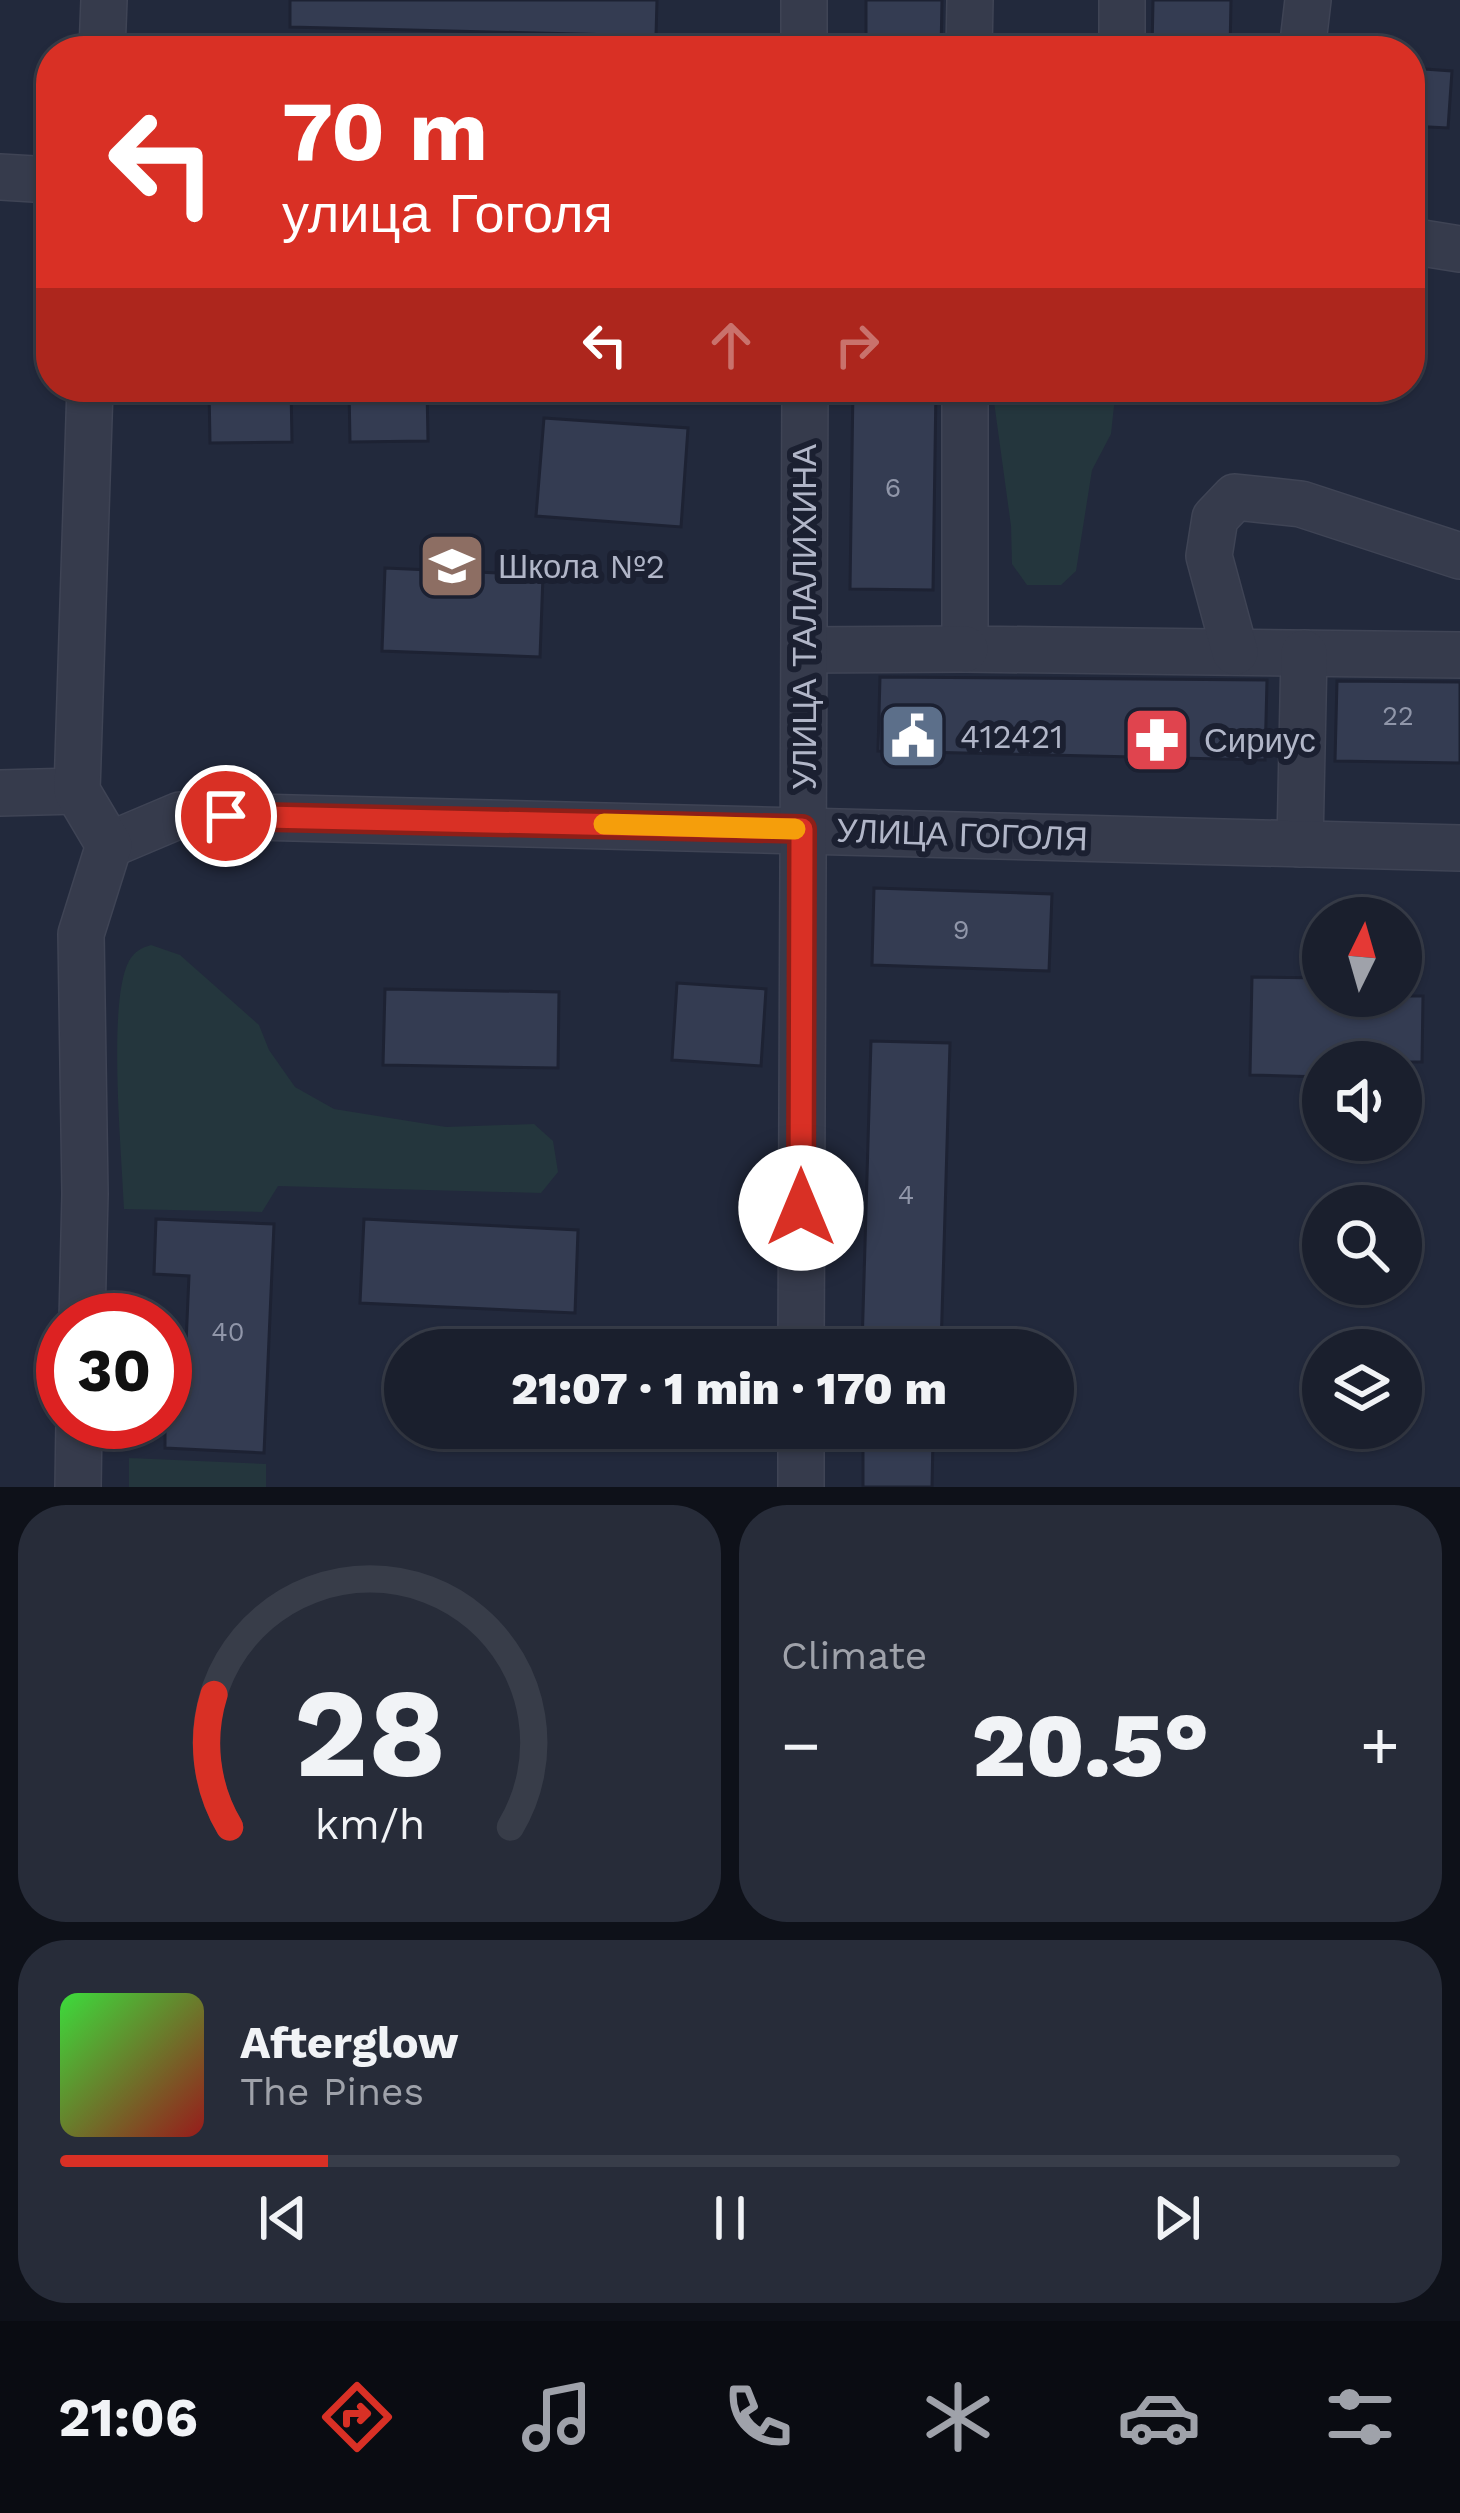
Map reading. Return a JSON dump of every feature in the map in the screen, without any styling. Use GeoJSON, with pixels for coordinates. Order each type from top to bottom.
{"type":"FeatureCollection","features":[{"type":"Feature","properties":{"kind":"street"},"geometry":{"type":"LineString","coordinates":[[103,36],[104,0]]}},
{"type":"Feature","properties":{"kind":"street"},"geometry":{"type":"LineString","coordinates":[[804,0],[804,36]]}},
{"type":"Feature","properties":{"kind":"street"},"geometry":{"type":"LineString","coordinates":[[969,36],[970,0]]}},
{"type":"Feature","properties":{"kind":"street"},"geometry":{"type":"LineString","coordinates":[[1122,0],[1122,36]]}},
{"type":"Feature","properties":{"kind":"street"},"geometry":{"type":"LineString","coordinates":[[1304,36],[1308,0]]}},
{"type":"Feature","properties":{"kind":"street"},"geometry":{"type":"LineString","coordinates":[[0,177],[36,179]]}},
{"type":"Feature","properties":{"kind":"street"},"geometry":{"type":"LineString","coordinates":[[1425,243],[1460,249]]}},
{"type":"Feature","properties":{"kind":"street"},"geometry":{"type":"LineString","coordinates":[[83,1293],[81,934],[110,845],[76,790],[89,402]]}},
{"type":"Feature","properties":{"kind":"street","name":"УЛИЦА ТАЛАЛИХИНА"},"geometry":{"type":"LineString","coordinates":[[801,1329],[805,402]]}},
{"type":"Feature","properties":{"kind":"street"},"geometry":{"type":"LineString","coordinates":[[965,402],[965,650]]}},
{"type":"Feature","properties":{"kind":"street"},"geometry":{"type":"LineString","coordinates":[[1234,652],[1209,556],[1215,518],[1235,497],[1301,504],[1460,556]]}},
{"type":"Feature","properties":{"kind":"street"},"geometry":{"type":"LineString","coordinates":[[806,650],[1460,655]]}},
{"type":"Feature","properties":{"kind":"street"},"geometry":{"type":"LineString","coordinates":[[1300,844],[1304,653]]}},
{"type":"Feature","properties":{"kind":"street"},"geometry":{"type":"LineString","coordinates":[[0,793],[76,790]]}},
{"type":"Feature","properties":{"kind":"street","name":"УЛИЦА ГОГОЛЯ"},"geometry":{"type":"LineString","coordinates":[[110,845],[180,815],[1460,848]]}},
{"type":"Feature","properties":{"kind":"street"},"geometry":{"type":"LineString","coordinates":[[78,1487],[79,1449]]}},
{"type":"Feature","properties":{"kind":"street"},"geometry":{"type":"LineString","coordinates":[[801,1449],[801,1487]]}},
{"type":"Feature","properties":{"kind":"shaded area"},"geometry":{"type":"Polygon","coordinates":[[[994,402],[1114,402],[1111,434],[1092,470],[1076,571],[1061,585],[1027,585],[1012,564],[994,402]]]}},
{"type":"Feature","properties":{"kind":"shaded area"},"geometry":{"type":"Polygon","coordinates":[[[151,945],[180,955],[259,1025],[269,1050],[295,1087],[334,1109],[446,1127],[534,1124],[553,1141],[558,1172],[541,1193],[278,1186],[262,1212],[124,1209],[119,1009],[129,961],[138,950],[151,945]]]}},
{"type":"Feature","properties":{"kind":"shaded area"},"geometry":{"type":"Polygon","coordinates":[[[129,1458],[266,1464],[266,1487],[129,1487],[129,1458]]]}},
{"type":"Feature","properties":{"kind":"building"},"geometry":{"type":"Polygon","coordinates":[[[290,0],[657,0],[656,36],[290,27],[290,0]]]}},
{"type":"Feature","properties":{"kind":"building"},"geometry":{"type":"Polygon","coordinates":[[[866,0],[942,0],[941,36],[866,36],[866,0]]]}},
{"type":"Feature","properties":{"kind":"building"},"geometry":{"type":"Polygon","coordinates":[[[1153,0],[1231,0],[1230,36],[1152,36],[1153,0]]]}},
{"type":"Feature","properties":{"kind":"building"},"geometry":{"type":"Polygon","coordinates":[[[1425,69],[1452,71],[1448,128],[1425,127],[1425,69]]]}},
{"type":"Feature","properties":{"kind":"building"},"geometry":{"type":"Polygon","coordinates":[[[209,402],[291,402],[292,442],[210,443],[209,402]]]}},
{"type":"Feature","properties":{"kind":"building"},"geometry":{"type":"Polygon","coordinates":[[[349,402],[427,402],[428,441],[350,442],[349,402]]]}},
{"type":"Feature","properties":{"kind":"building"},"geometry":{"type":"Polygon","coordinates":[[[853,402],[936,402],[933,590],[850,589],[853,402]]]}},
{"type":"Feature","properties":{"kind":"building"},"geometry":{"type":"Polygon","coordinates":[[[544,418],[688,428],[681,527],[536,516],[544,418]]]}},
{"type":"Feature","properties":{"kind":"building"},"geometry":{"type":"Polygon","coordinates":[[[385,568],[543,575],[540,657],[382,651],[385,568]]]}},
{"type":"Feature","properties":{"kind":"building"},"geometry":{"type":"Polygon","coordinates":[[[880,677],[1267,680],[1265,760],[878,751],[880,677]]]}},
{"type":"Feature","properties":{"kind":"building"},"geometry":{"type":"Polygon","coordinates":[[[1337,681],[1460,682],[1460,763],[1335,761],[1337,681]]]}},
{"type":"Feature","properties":{"kind":"building"},"geometry":{"type":"Polygon","coordinates":[[[874,888],[1052,894],[1049,971],[872,965],[874,888]]]}},
{"type":"Feature","properties":{"kind":"building"},"geometry":{"type":"Polygon","coordinates":[[[1252,977],[1302,978],[1302,1017],[1422,1017],[1423,996],[1422,1062],[1422,1041],[1302,1041],[1302,1076],[1250,1075],[1252,977]]]}},
{"type":"Feature","properties":{"kind":"building"},"geometry":{"type":"Polygon","coordinates":[[[677,983],[766,989],[761,1066],[672,1060],[677,983]]]}},
{"type":"Feature","properties":{"kind":"building"},"geometry":{"type":"Polygon","coordinates":[[[385,989],[559,992],[558,1068],[383,1065],[385,989]]]}},
{"type":"Feature","properties":{"kind":"building"},"geometry":{"type":"Polygon","coordinates":[[[871,1041],[950,1043],[942,1329],[863,1329],[871,1041]]]}},
{"type":"Feature","properties":{"kind":"building"},"geometry":{"type":"Polygon","coordinates":[[[156,1219],[274,1224],[264,1453],[185,1449],[192,1449],[192,1293],[188,1293],[189,1276],[154,1274],[156,1219]]]}},
{"type":"Feature","properties":{"kind":"building"},"geometry":{"type":"Polygon","coordinates":[[[364,1219],[578,1230],[575,1313],[360,1303],[364,1219]]]}},
{"type":"Feature","properties":{"kind":"building"},"geometry":{"type":"Polygon","coordinates":[[[863,1449],[933,1449],[932,1487],[863,1487],[863,1449]]]}},
{"type":"Feature","properties":{"kind":"slow traffic"},"geometry":{"type":"LineString","coordinates":[[604,824],[795,829]]}},
{"type":"Feature","properties":{"kind":"place","name":"Школа №2"},"geometry":{"type":"Point","coordinates":[452,566]}},
{"type":"Feature","properties":{"kind":"place","name":"412421"},"geometry":{"type":"Point","coordinates":[913,736]}},
{"type":"Feature","properties":{"kind":"place","name":"Сириус"},"geometry":{"type":"Point","coordinates":[1157,740]}},
{"type":"Feature","properties":{"kind":"route"},"geometry":{"type":"LineString","coordinates":[[226,816],[802,829],[801,1208]]}}]}
